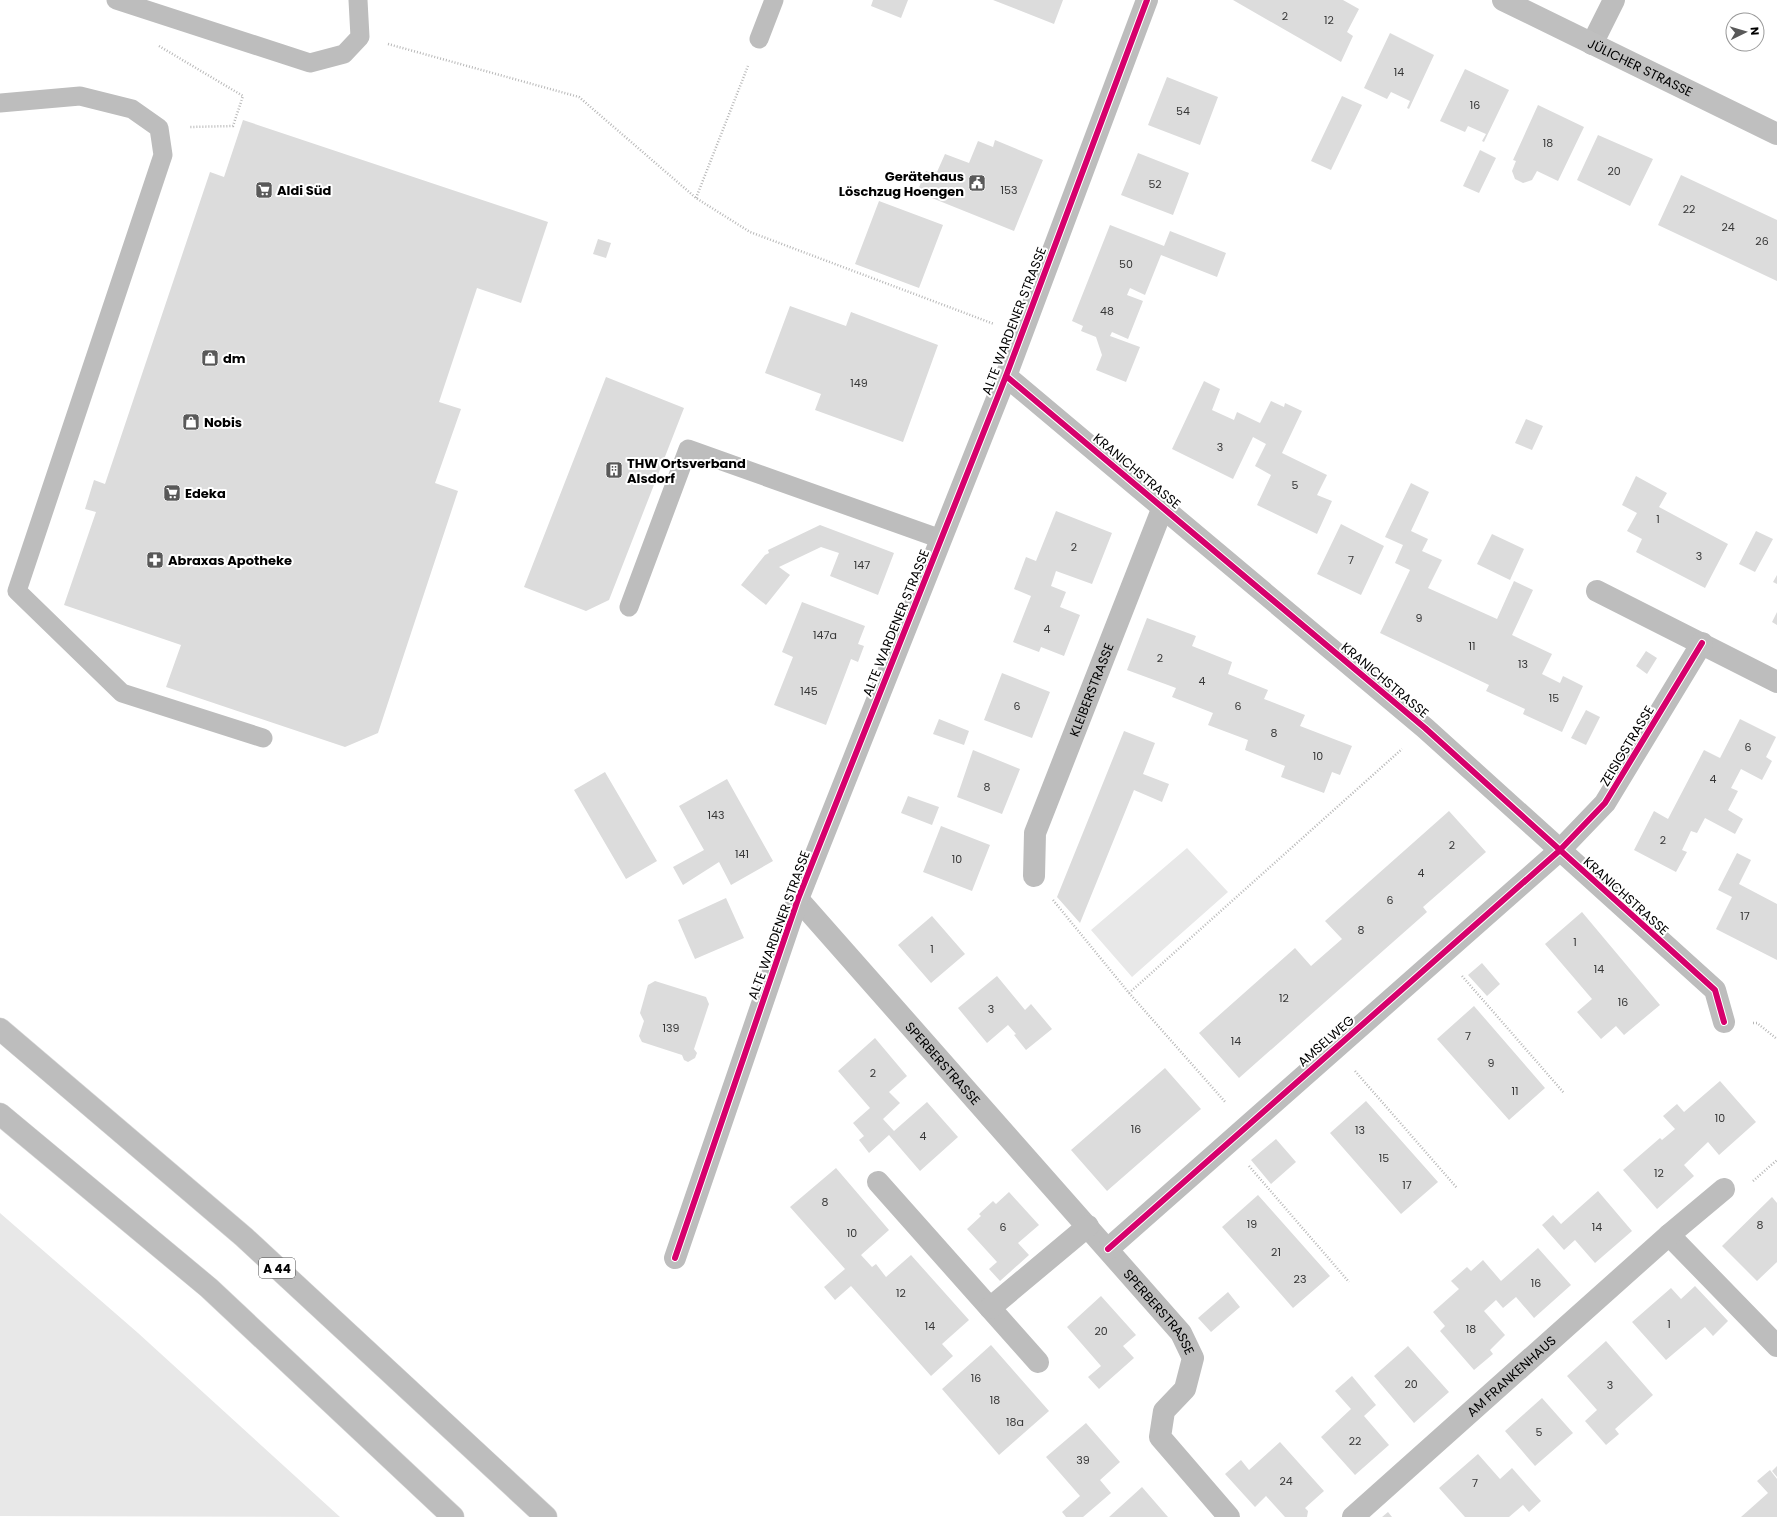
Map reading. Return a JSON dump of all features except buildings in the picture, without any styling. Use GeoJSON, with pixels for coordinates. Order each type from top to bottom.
{"type":"FeatureCollection","features":[{"type":"Feature","properties":{"kind":"main road","name":"ALTE WARDENER STRASSE"},"geometry":{"type":"LineString","coordinates":[[675,1258],[798,899],[1022,335],[1147,0]]}},
{"type":"Feature","properties":{"kind":"main road","name":"JÜLICHER STRASSE"},"geometry":{"type":"LineString","coordinates":[[1503,0],[1777,134]]}},
{"type":"Feature","properties":{"kind":"main road"},"geometry":{"type":"LineString","coordinates":[[1592,44],[1614,0]]}},
{"type":"Feature","properties":{"kind":"main road","name":"KRANICHSTRASSE"},"geometry":{"type":"LineString","coordinates":[[1006,376],[1425,728],[1559,851],[1715,990],[1724,1022]]}},
{"type":"Feature","properties":{"kind":"main road","name":"KLEIBERSTRASSE"},"geometry":{"type":"LineString","coordinates":[[1034,876],[1035,833],[1163,507]]}},
{"type":"Feature","properties":{"kind":"main road"},"geometry":{"type":"LineString","coordinates":[[1597,591],[1777,682]]}},
{"type":"Feature","properties":{"kind":"main road","name":"ZEISIGSTRASSE"},"geometry":{"type":"LineString","coordinates":[[1559,851],[1605,803],[1702,643]]}},
{"type":"Feature","properties":{"kind":"main road","name":"AMSELWEG"},"geometry":{"type":"LineString","coordinates":[[1108,1249],[1559,851]]}},
{"type":"Feature","properties":{"kind":"main road","name":"SPERBERSTRASSE"},"geometry":{"type":"LineString","coordinates":[[798,899],[1180,1332],[1193,1358],[1185,1389],[1164,1411],[1160,1438],[1229,1517]]}},
{"type":"Feature","properties":{"kind":"main road","name":"A 44"},"geometry":{"type":"LineString","coordinates":[[0,1029],[244,1237],[546,1517]]}},
{"type":"Feature","properties":{"kind":"main road"},"geometry":{"type":"LineString","coordinates":[[0,1114],[209,1288],[453,1517]]}},
{"type":"Feature","properties":{"kind":"main road"},"geometry":{"type":"LineString","coordinates":[[878,1182],[1038,1362]]}},
{"type":"Feature","properties":{"kind":"main road","name":"AM FRANKENHAUS"},"geometry":{"type":"LineString","coordinates":[[1353,1517],[1669,1235],[1724,1189]]}},
{"type":"Feature","properties":{"kind":"main road"},"geometry":{"type":"LineString","coordinates":[[990,1308],[1088,1226]]}},
{"type":"Feature","properties":{"kind":"main road"},"geometry":{"type":"LineString","coordinates":[[1669,1235],[1777,1346]]}},
{"type":"Feature","properties":{"kind":"lane"},"geometry":{"type":"LineString","coordinates":[[116,0],[310,63],[344,54],[360,37],[358,0]]}},
{"type":"Feature","properties":{"kind":"lane"},"geometry":{"type":"LineString","coordinates":[[759,39],[774,0]]}},
{"type":"Feature","properties":{"kind":"lane"},"geometry":{"type":"LineString","coordinates":[[0,103],[80,96],[132,109],[159,128],[163,155],[17,591],[122,693],[263,738]]}},
{"type":"Feature","properties":{"kind":"lane"},"geometry":{"type":"LineString","coordinates":[[629,607],[688,449],[941,539]]}},
{"type":"Feature","properties":{"kind":"path"},"geometry":{"type":"LineString","coordinates":[[360,37],[579,97],[696,198],[750,232],[1022,335]]}},
{"type":"Feature","properties":{"kind":"path"},"geometry":{"type":"LineString","coordinates":[[696,198],[759,39]]}},
{"type":"Feature","properties":{"kind":"path"},"geometry":{"type":"LineString","coordinates":[[154,43],[243,96],[233,126],[159,128]]}},
{"type":"Feature","properties":{"kind":"path"},"geometry":{"type":"LineString","coordinates":[[1129,993],[1425,728]]}},
{"type":"Feature","properties":{"kind":"path"},"geometry":{"type":"LineString","coordinates":[[1034,876],[1129,993],[1246,1126]]}},
{"type":"Feature","properties":{"kind":"path"},"geometry":{"type":"LineString","coordinates":[[1442,954],[1564,1094]]}},
{"type":"Feature","properties":{"kind":"path"},"geometry":{"type":"LineString","coordinates":[[1335,1048],[1457,1188]]}},
{"type":"Feature","properties":{"kind":"path"},"geometry":{"type":"LineString","coordinates":[[1228,1142],[1350,1282]]}},
{"type":"Feature","properties":{"kind":"shaded area"},"geometry":{"type":"Polygon","coordinates":[[[1187,848],[1228,892],[1132,977],[1091,930],[1187,848]]]}},
{"type":"Feature","properties":{"kind":"shaded area"},"geometry":{"type":"Polygon","coordinates":[[[0,1213],[138,1333],[340,1517],[0,1516],[0,1213]]]}},
{"type":"Feature","properties":{"kind":"cycle path"},"geometry":{"type":"LineString","coordinates":[[675,1258],[798,899],[1006,376],[1147,0]]}},
{"type":"Feature","properties":{"kind":"cycle path"},"geometry":{"type":"LineString","coordinates":[[1006,376],[1425,728],[1715,990],[1724,1022]]}},
{"type":"Feature","properties":{"kind":"cycle path"},"geometry":{"type":"LineString","coordinates":[[1108,1249],[1559,851],[1605,803],[1702,643]]}},
{"type":"Feature","properties":{"kind":"place","name":"Gerätehaus Löschzug Hoengen"},"geometry":{"type":"Point","coordinates":[977,183]}},
{"type":"Feature","properties":{"kind":"place","name":"Aldi Süd"},"geometry":{"type":"Point","coordinates":[264,190]}},
{"type":"Feature","properties":{"kind":"place","name":"dm"},"geometry":{"type":"Point","coordinates":[210,358]}},
{"type":"Feature","properties":{"kind":"place","name":"Nobis"},"geometry":{"type":"Point","coordinates":[191,422]}},
{"type":"Feature","properties":{"kind":"place","name":"THW Ortsverband Alsdorf"},"geometry":{"type":"Point","coordinates":[614,470]}},
{"type":"Feature","properties":{"kind":"place","name":"Edeka"},"geometry":{"type":"Point","coordinates":[172,493]}},
{"type":"Feature","properties":{"kind":"place","name":"Abraxas Apotheke"},"geometry":{"type":"Point","coordinates":[155,560]}}]}
